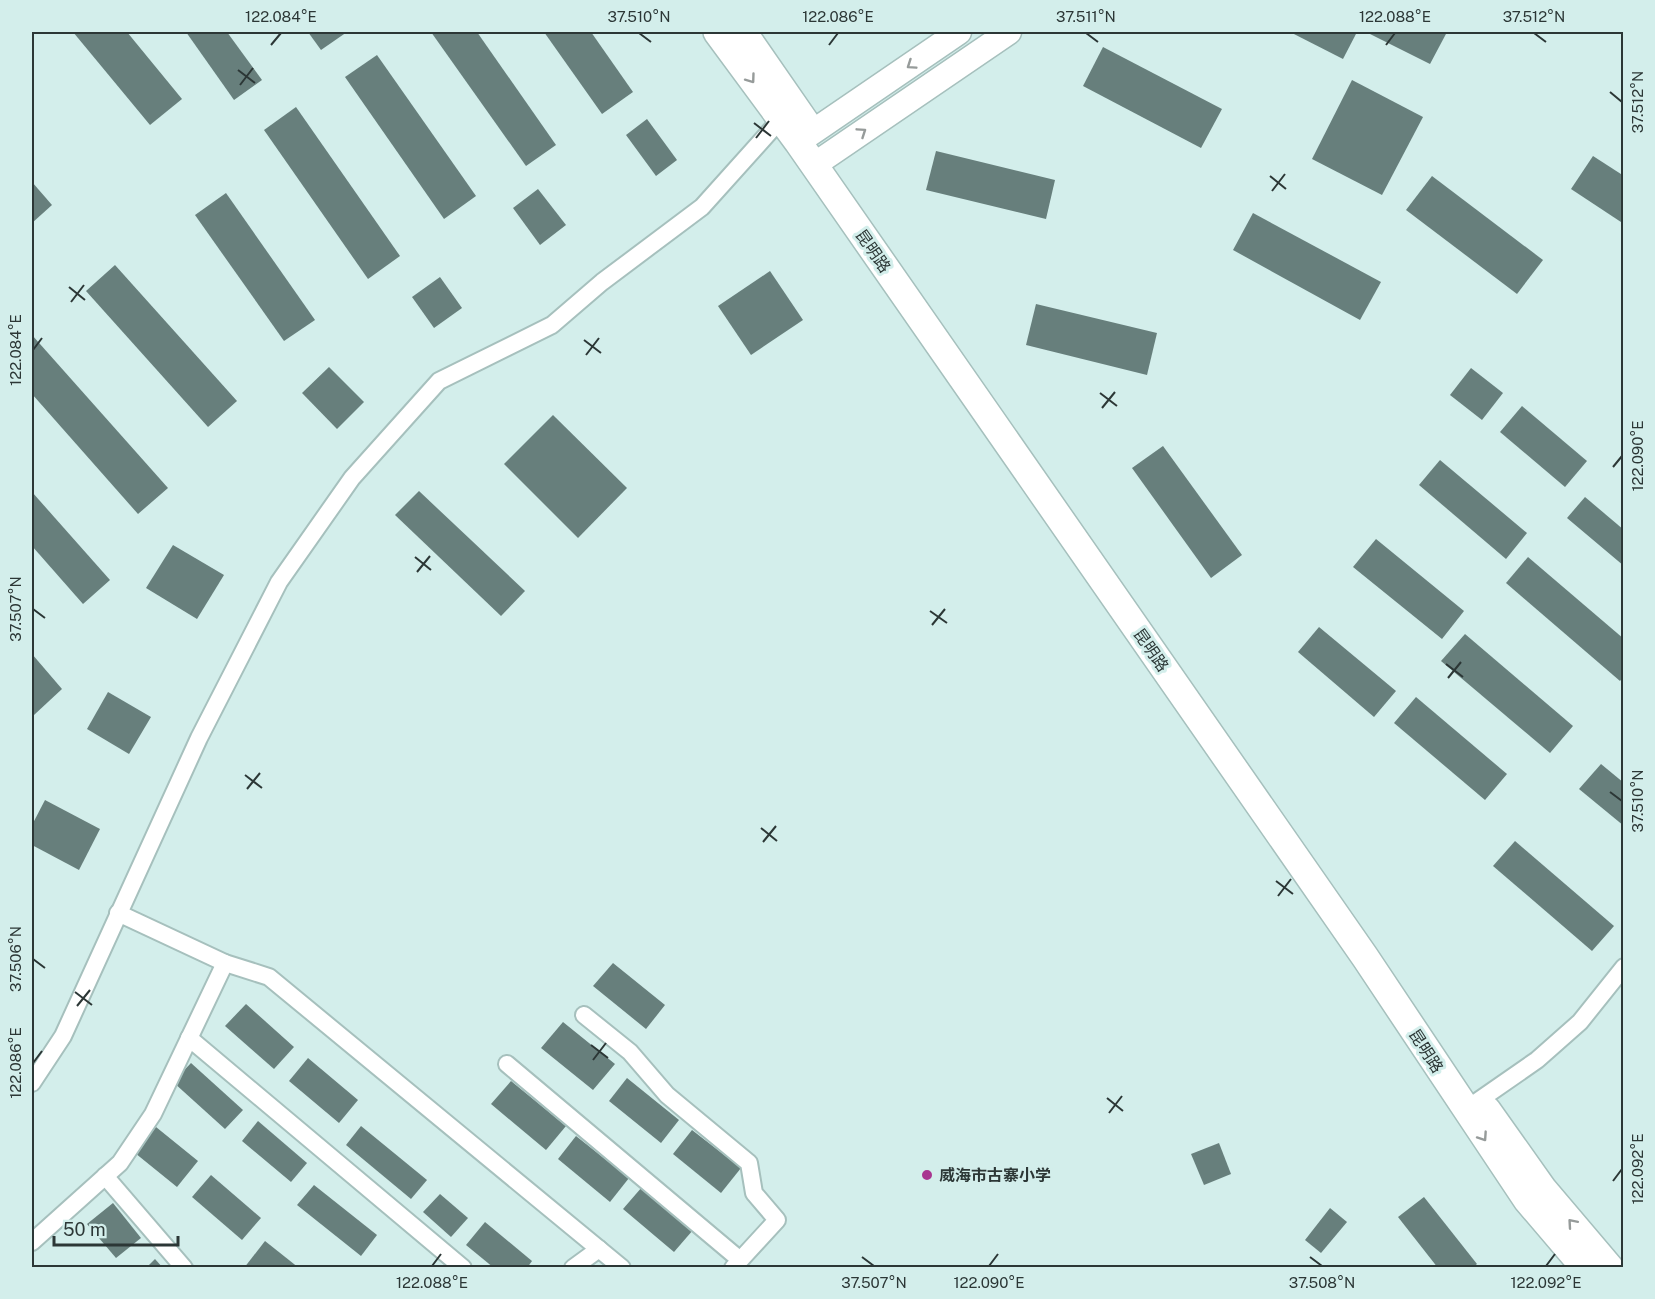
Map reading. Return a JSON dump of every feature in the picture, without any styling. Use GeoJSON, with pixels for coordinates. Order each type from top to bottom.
{"type":"FeatureCollection","features":[{"type":"Feature","properties":{"kind":"main road","name":"昆明路"},"geometry":{"type":"LineString","coordinates":[[717,32],[797,126],[1378,949],[1527,1200],[1585,1268]]}},
{"type":"Feature","properties":{"kind":"main road","name":"昆明路"},"geometry":{"type":"LineString","coordinates":[[743,32],[797,126]]}},
{"type":"Feature","properties":{"kind":"main road"},"geometry":{"type":"LineString","coordinates":[[797,126],[960,32]]}},
{"type":"Feature","properties":{"kind":"main road"},"geometry":{"type":"LineString","coordinates":[[821,160],[1009,32]]}},
{"type":"Feature","properties":{"kind":"main road","name":"昆明路"},"geometry":{"type":"LineString","coordinates":[[1472,1105],[1610,1268]]}},
{"type":"Feature","properties":{"kind":"street"},"geometry":{"type":"LineString","coordinates":[[32,1083],[63,1036],[199,738],[279,582],[352,478],[439,381],[552,325],[602,282],[702,207],[797,126]]}},
{"type":"Feature","properties":{"kind":"street"},"geometry":{"type":"LineString","coordinates":[[118,913],[225,963],[269,977],[622,1268]]}},
{"type":"Feature","properties":{"kind":"street"},"geometry":{"type":"LineString","coordinates":[[32,1242],[120,1163],[153,1114],[225,963]]}},
{"type":"Feature","properties":{"kind":"street"},"geometry":{"type":"LineString","coordinates":[[1472,1105],[1537,1060],[1580,1022],[1623,967]]}},
{"type":"Feature","properties":{"kind":"street"},"geometry":{"type":"LineString","coordinates":[[507,1064],[736,1263],[777,1220],[754,1193],[750,1163],[667,1095],[630,1052],[584,1015]]}},
{"type":"Feature","properties":{"kind":"street"},"geometry":{"type":"LineString","coordinates":[[189,1038],[463,1268]]}},
{"type":"Feature","properties":{"kind":"street"},"geometry":{"type":"LineString","coordinates":[[105,1176],[184,1268]]}},
{"type":"Feature","properties":{"kind":"street"},"geometry":{"type":"LineString","coordinates":[[573,1268],[599,1249]]}},
{"type":"Feature","properties":{"kind":"building"},"geometry":{"type":"Polygon","coordinates":[[[73,32],[127,32],[182,99],[150,125],[73,32]]]}},
{"type":"Feature","properties":{"kind":"building"},"geometry":{"type":"Polygon","coordinates":[[[186,32],[227,32],[262,80],[234,100],[186,32]]]}},
{"type":"Feature","properties":{"kind":"building"},"geometry":{"type":"Polygon","coordinates":[[[308,32],[347,32],[321,50],[308,32]]]}},
{"type":"Feature","properties":{"kind":"building"},"geometry":{"type":"Polygon","coordinates":[[[431,32],[477,32],[556,145],[526,166],[431,32]]]}},
{"type":"Feature","properties":{"kind":"building"},"geometry":{"type":"Polygon","coordinates":[[[544,32],[591,32],[633,92],[602,114],[544,32]]]}},
{"type":"Feature","properties":{"kind":"building"},"geometry":{"type":"Polygon","coordinates":[[[1290,32],[1357,32],[1343,59],[1290,32]]]}},
{"type":"Feature","properties":{"kind":"building"},"geometry":{"type":"Polygon","coordinates":[[[1366,32],[1447,32],[1430,64],[1366,32]]]}},
{"type":"Feature","properties":{"kind":"building"},"geometry":{"type":"Polygon","coordinates":[[[1103,47],[1222,109],[1201,148],[1083,86],[1103,47]]]}},
{"type":"Feature","properties":{"kind":"building"},"geometry":{"type":"Polygon","coordinates":[[[377,55],[476,196],[444,219],[345,77],[377,55]]]}},
{"type":"Feature","properties":{"kind":"building"},"geometry":{"type":"Polygon","coordinates":[[[1352,80],[1423,117],[1382,195],[1312,159],[1352,80]]]}},
{"type":"Feature","properties":{"kind":"building"},"geometry":{"type":"Polygon","coordinates":[[[296,107],[400,256],[368,279],[264,130],[296,107]]]}},
{"type":"Feature","properties":{"kind":"building"},"geometry":{"type":"Polygon","coordinates":[[[647,119],[677,160],[656,176],[626,135],[647,119]]]}},
{"type":"Feature","properties":{"kind":"building"},"geometry":{"type":"Polygon","coordinates":[[[936,151],[1055,180],[1046,219],[926,190],[936,151]]]}},
{"type":"Feature","properties":{"kind":"building"},"geometry":{"type":"Polygon","coordinates":[[[1593,156],[1624,176],[1624,224],[1571,189],[1593,156]]]}},
{"type":"Feature","properties":{"kind":"building"},"geometry":{"type":"Polygon","coordinates":[[[1432,176],[1543,260],[1517,294],[1406,210],[1432,176]]]}},
{"type":"Feature","properties":{"kind":"building"},"geometry":{"type":"Polygon","coordinates":[[[32,182],[52,205],[32,223],[32,182]]]}},
{"type":"Feature","properties":{"kind":"building"},"geometry":{"type":"Polygon","coordinates":[[[538,189],[566,225],[540,245],[513,208],[538,189]]]}},
{"type":"Feature","properties":{"kind":"building"},"geometry":{"type":"Polygon","coordinates":[[[226,193],[315,320],[284,341],[195,215],[226,193]]]}},
{"type":"Feature","properties":{"kind":"building"},"geometry":{"type":"Polygon","coordinates":[[[1253,213],[1381,282],[1360,320],[1233,250],[1253,213]]]}},
{"type":"Feature","properties":{"kind":"building"},"geometry":{"type":"Polygon","coordinates":[[[115,265],[237,401],[208,427],[86,291],[115,265]]]}},
{"type":"Feature","properties":{"kind":"building"},"geometry":{"type":"Polygon","coordinates":[[[770,271],[803,320],[751,355],[718,306],[770,271]]]}},
{"type":"Feature","properties":{"kind":"building"},"geometry":{"type":"Polygon","coordinates":[[[440,277],[462,308],[434,328],[412,297],[440,277]]]}},
{"type":"Feature","properties":{"kind":"building"},"geometry":{"type":"Polygon","coordinates":[[[1036,304],[1157,333],[1147,375],[1026,345],[1036,304]]]}},
{"type":"Feature","properties":{"kind":"building"},"geometry":{"type":"Polygon","coordinates":[[[32,335],[168,488],[138,514],[32,394],[32,335]]]}},
{"type":"Feature","properties":{"kind":"building"},"geometry":{"type":"Polygon","coordinates":[[[329,367],[364,402],[337,429],[302,393],[329,367]]]}},
{"type":"Feature","properties":{"kind":"building"},"geometry":{"type":"Polygon","coordinates":[[[1471,368],[1503,393],[1482,420],[1450,395],[1471,368]]]}},
{"type":"Feature","properties":{"kind":"building"},"geometry":{"type":"Polygon","coordinates":[[[1522,406],[1587,461],[1565,487],[1500,432],[1522,406]]]}},
{"type":"Feature","properties":{"kind":"building"},"geometry":{"type":"Polygon","coordinates":[[[553,415],[627,488],[578,538],[504,464],[553,415]]]}},
{"type":"Feature","properties":{"kind":"building"},"geometry":{"type":"Polygon","coordinates":[[[1163,446],[1242,555],[1211,578],[1132,468],[1163,446]]]}},
{"type":"Feature","properties":{"kind":"building"},"geometry":{"type":"Polygon","coordinates":[[[1440,460],[1527,533],[1506,559],[1419,485],[1440,460]]]}},
{"type":"Feature","properties":{"kind":"building"},"geometry":{"type":"Polygon","coordinates":[[[419,491],[525,591],[501,616],[395,515],[419,491]]]}},
{"type":"Feature","properties":{"kind":"building"},"geometry":{"type":"Polygon","coordinates":[[[32,492],[110,580],[83,604],[32,546],[32,492]]]}},
{"type":"Feature","properties":{"kind":"building"},"geometry":{"type":"Polygon","coordinates":[[[1585,497],[1624,530],[1624,566],[1567,518],[1585,497]]]}},
{"type":"Feature","properties":{"kind":"building"},"geometry":{"type":"Polygon","coordinates":[[[1376,539],[1464,611],[1442,639],[1353,567],[1376,539]]]}},
{"type":"Feature","properties":{"kind":"building"},"geometry":{"type":"Polygon","coordinates":[[[173,545],[224,575],[197,619],[146,588],[173,545]]]}},
{"type":"Feature","properties":{"kind":"building"},"geometry":{"type":"Polygon","coordinates":[[[1528,557],[1624,639],[1624,676],[1620,681],[1506,583],[1528,557]]]}},
{"type":"Feature","properties":{"kind":"building"},"geometry":{"type":"Polygon","coordinates":[[[1319,627],[1396,691],[1374,717],[1298,652],[1319,627]]]}},
{"type":"Feature","properties":{"kind":"building"},"geometry":{"type":"Polygon","coordinates":[[[1465,634],[1573,726],[1550,753],[1441,661],[1465,634]]]}},
{"type":"Feature","properties":{"kind":"building"},"geometry":{"type":"Polygon","coordinates":[[[32,654],[62,689],[34,715],[32,712],[32,654]]]}},
{"type":"Feature","properties":{"kind":"building"},"geometry":{"type":"Polygon","coordinates":[[[108,692],[151,717],[129,754],[87,729],[108,692]]]}},
{"type":"Feature","properties":{"kind":"building"},"geometry":{"type":"Polygon","coordinates":[[[1416,697],[1507,774],[1485,800],[1394,723],[1416,697]]]}},
{"type":"Feature","properties":{"kind":"building"},"geometry":{"type":"Polygon","coordinates":[[[1601,764],[1624,783],[1624,826],[1579,789],[1601,764]]]}},
{"type":"Feature","properties":{"kind":"building"},"geometry":{"type":"Polygon","coordinates":[[[45,800],[100,829],[79,870],[32,845],[32,825],[45,800]]]}},
{"type":"Feature","properties":{"kind":"building"},"geometry":{"type":"Polygon","coordinates":[[[1515,841],[1614,926],[1592,951],[1493,866],[1515,841]]]}},
{"type":"Feature","properties":{"kind":"building"},"geometry":{"type":"Polygon","coordinates":[[[613,963],[665,1005],[646,1029],[593,986],[613,963]]]}},
{"type":"Feature","properties":{"kind":"building"},"geometry":{"type":"Polygon","coordinates":[[[246,1004],[294,1047],[274,1069],[225,1026],[246,1004]]]}},
{"type":"Feature","properties":{"kind":"building"},"geometry":{"type":"Polygon","coordinates":[[[563,1022],[615,1064],[593,1090],[541,1048],[563,1022]]]}},
{"type":"Feature","properties":{"kind":"building"},"geometry":{"type":"Polygon","coordinates":[[[308,1058],[358,1100],[339,1123],[289,1081],[308,1058]]]}},
{"type":"Feature","properties":{"kind":"building"},"geometry":{"type":"Polygon","coordinates":[[[191,1063],[243,1110],[225,1129],[173,1082],[191,1063]]]}},
{"type":"Feature","properties":{"kind":"building"},"geometry":{"type":"Polygon","coordinates":[[[627,1078],[679,1120],[661,1143],[609,1101],[627,1078]]]}},
{"type":"Feature","properties":{"kind":"building"},"geometry":{"type":"Polygon","coordinates":[[[511,1081],[566,1126],[546,1150],[491,1104],[511,1081]]]}},
{"type":"Feature","properties":{"kind":"building"},"geometry":{"type":"Polygon","coordinates":[[[258,1121],[307,1163],[291,1182],[242,1141],[258,1121]]]}},
{"type":"Feature","properties":{"kind":"building"},"geometry":{"type":"Polygon","coordinates":[[[361,1126],[427,1180],[411,1199],[346,1145],[361,1126]]]}},
{"type":"Feature","properties":{"kind":"building"},"geometry":{"type":"Polygon","coordinates":[[[156,1127],[198,1161],[177,1187],[135,1153],[156,1127]]]}},
{"type":"Feature","properties":{"kind":"building"},"geometry":{"type":"Polygon","coordinates":[[[692,1130],[741,1168],[721,1193],[673,1154],[692,1130]]]}},
{"type":"Feature","properties":{"kind":"building"},"geometry":{"type":"Polygon","coordinates":[[[576,1136],[629,1178],[610,1202],[558,1159],[576,1136]]]}},
{"type":"Feature","properties":{"kind":"building"},"geometry":{"type":"Polygon","coordinates":[[[1219,1143],[1231,1174],[1204,1185],[1191,1154],[1219,1143]]]}},
{"type":"Feature","properties":{"kind":"building"},"geometry":{"type":"Polygon","coordinates":[[[211,1175],[261,1218],[242,1240],[192,1197],[211,1175]]]}},
{"type":"Feature","properties":{"kind":"building"},"geometry":{"type":"Polygon","coordinates":[[[314,1185],[377,1235],[361,1256],[297,1205],[314,1185]]]}},
{"type":"Feature","properties":{"kind":"building"},"geometry":{"type":"Polygon","coordinates":[[[642,1187],[693,1230],[674,1252],[623,1209],[642,1187]]]}},
{"type":"Feature","properties":{"kind":"building"},"geometry":{"type":"Polygon","coordinates":[[[440,1194],[468,1218],[451,1237],[423,1212],[440,1194]]]}},
{"type":"Feature","properties":{"kind":"building"},"geometry":{"type":"Polygon","coordinates":[[[1424,1197],[1477,1264],[1472,1268],[1438,1268],[1398,1217],[1424,1197]]]}},
{"type":"Feature","properties":{"kind":"building"},"geometry":{"type":"Polygon","coordinates":[[[113,1203],[141,1238],[116,1258],[87,1224],[113,1203]]]}},
{"type":"Feature","properties":{"kind":"building"},"geometry":{"type":"Polygon","coordinates":[[[1330,1208],[1347,1222],[1321,1253],[1305,1240],[1330,1208]]]}},
{"type":"Feature","properties":{"kind":"building"},"geometry":{"type":"Polygon","coordinates":[[[485,1222],[532,1261],[527,1268],[494,1268],[466,1245],[485,1222]]]}},
{"type":"Feature","properties":{"kind":"building"},"geometry":{"type":"Polygon","coordinates":[[[265,1241],[299,1268],[244,1268],[265,1241]]]}},
{"type":"Feature","properties":{"kind":"building"},"geometry":{"type":"Polygon","coordinates":[[[155,1259],[163,1268],[146,1268],[155,1259]]]}},
{"type":"Feature","properties":{"kind":"place","name":"威海市古寨小学"},"geometry":{"type":"Point","coordinates":[927,1175]}}]}
